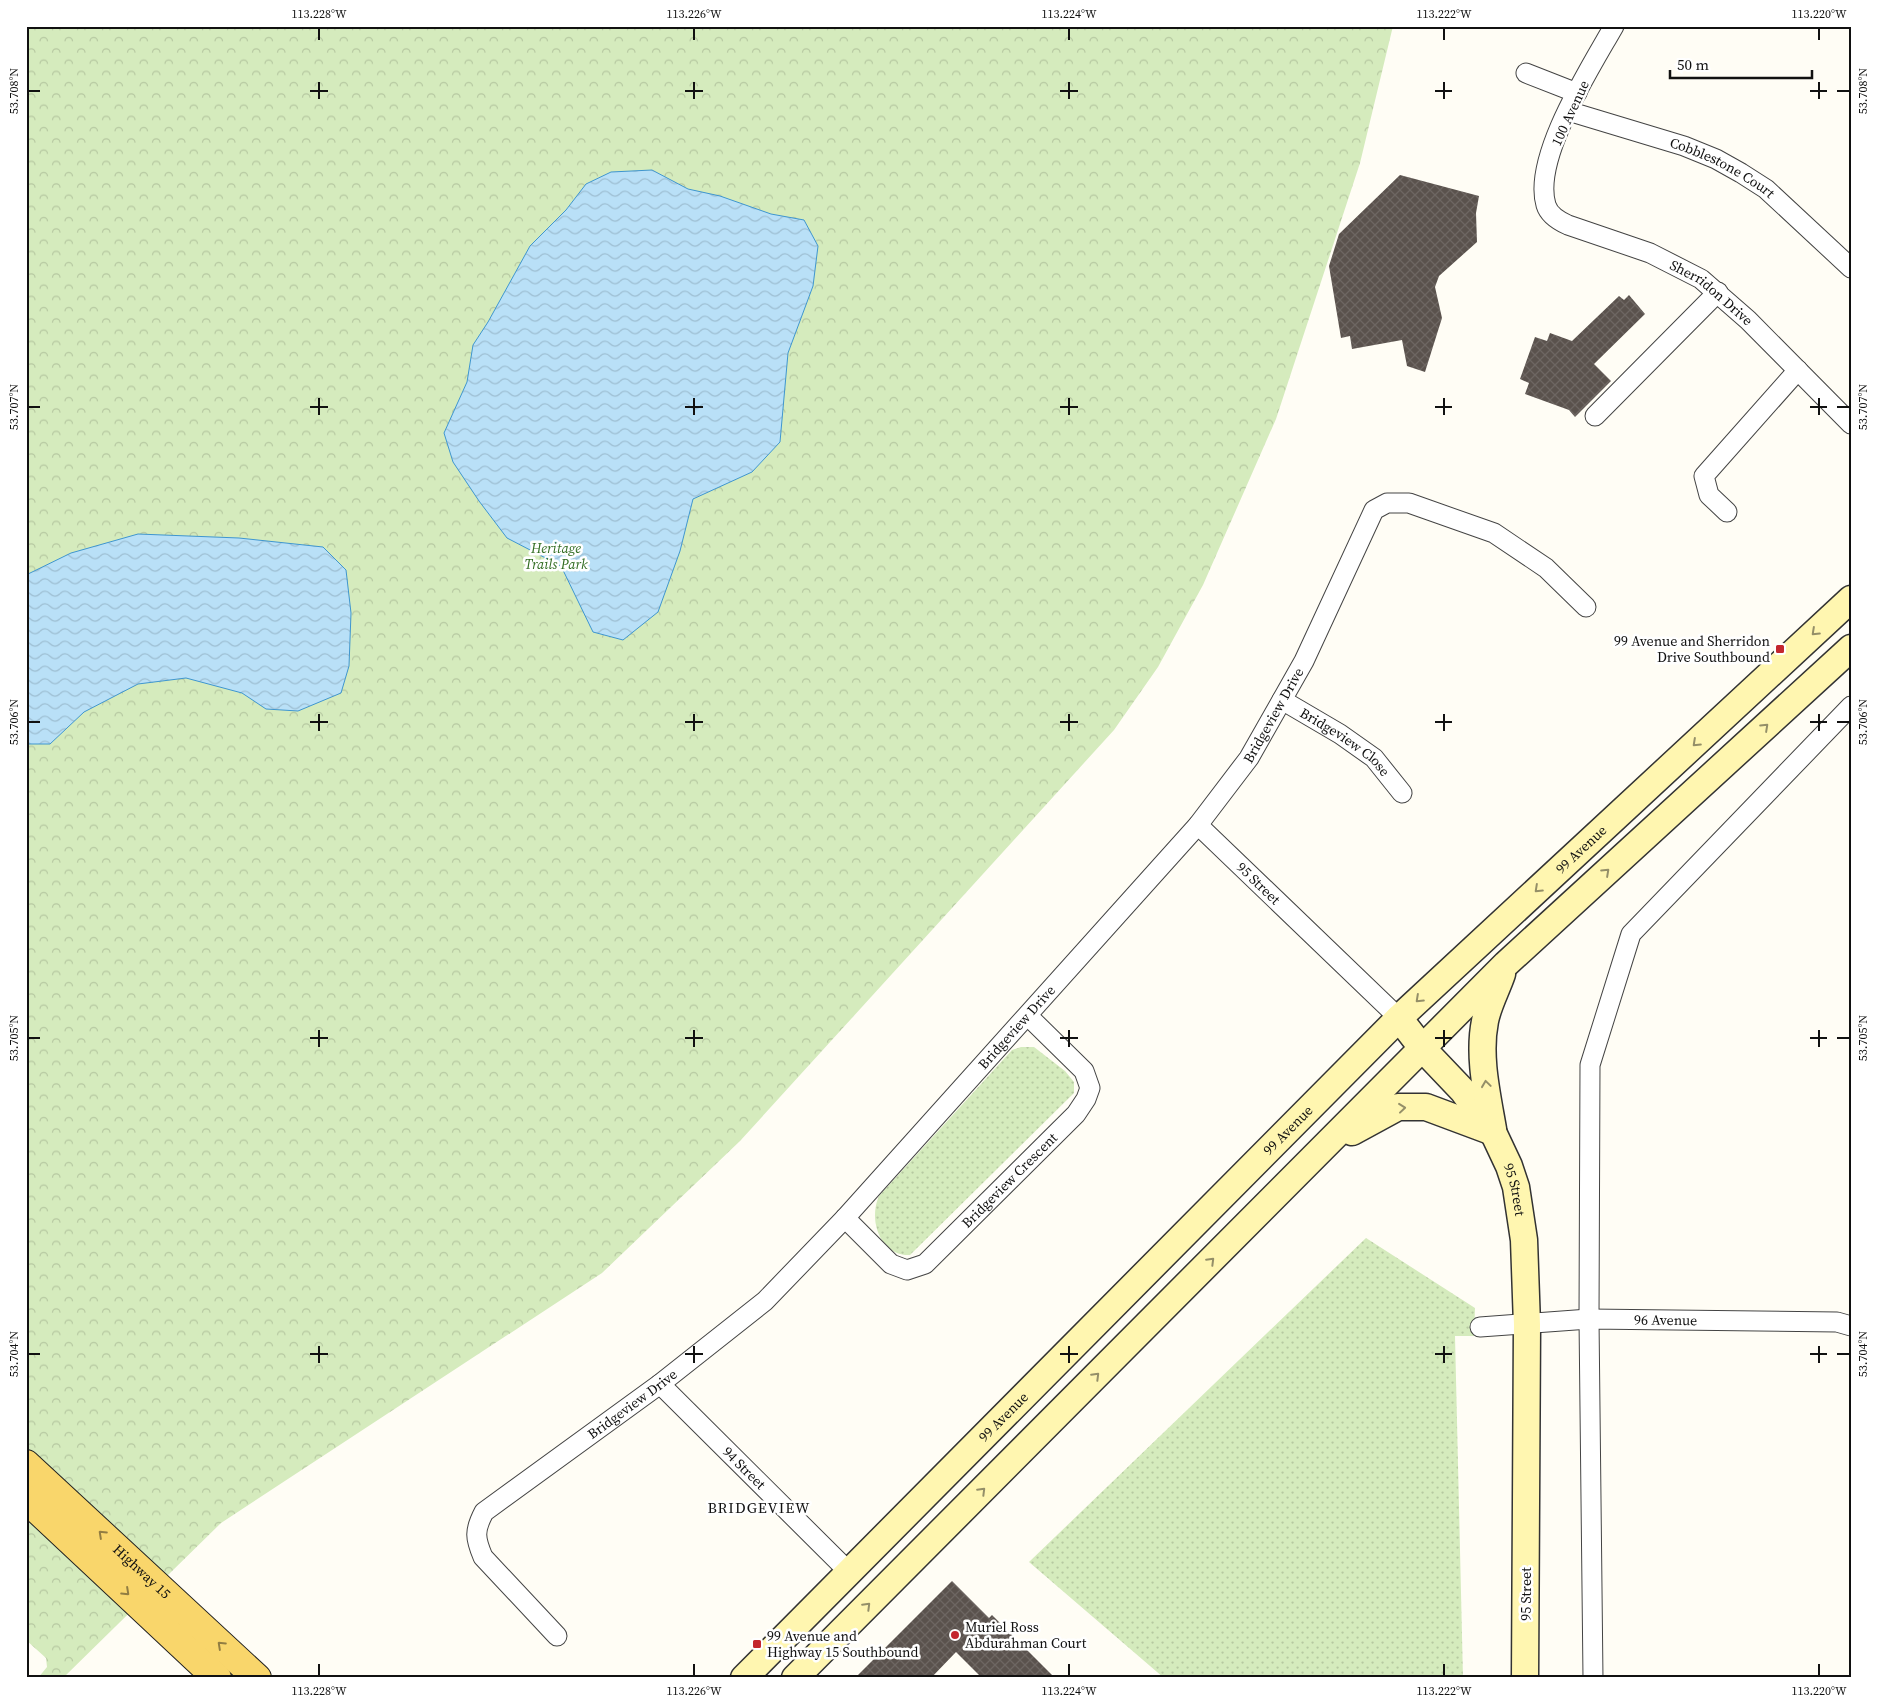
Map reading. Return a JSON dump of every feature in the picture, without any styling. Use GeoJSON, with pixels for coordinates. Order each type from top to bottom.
{"type":"FeatureCollection","features":[{"type":"Feature","properties":{"kind":"main road","name":"99 Avenue"},"geometry":{"type":"LineString","coordinates":[[744,1678],[1399,1018],[1851,599]]}},
{"type":"Feature","properties":{"kind":"main road"},"geometry":{"type":"LineString","coordinates":[[795,1678],[1328,1145],[1506,964],[1851,648]]}},
{"type":"Feature","properties":{"kind":"main road"},"geometry":{"type":"LineString","coordinates":[[1328,1145],[1398,1107],[1426,1107],[1493,1132],[1482,1045],[1485,1020],[1506,964]]}},
{"type":"Feature","properties":{"kind":"main road","name":"95 Street"},"geometry":{"type":"LineString","coordinates":[[1399,1018],[1423,1049],[1463,1090],[1493,1132],[1510,1166],[1516,1187],[1524,1240],[1527,1325],[1525,1678]]}},
{"type":"Feature","properties":{"kind":"main road","name":"Highway 15"},"geometry":{"type":"LineString","coordinates":[[26,1464],[257,1678]]}},
{"type":"Feature","properties":{"kind":"main road","name":"Highway 15"},"geometry":{"type":"LineString","coordinates":[[26,1499],[217,1678]]}},
{"type":"Feature","properties":{"kind":"street","name":"100 Avenue"},"geometry":{"type":"LineString","coordinates":[[1546,205],[1543,185],[1544,176],[1555,139],[1577,93],[1614,26]]}},
{"type":"Feature","properties":{"kind":"street"},"geometry":{"type":"LineString","coordinates":[[1526,73],[1577,93]]}},
{"type":"Feature","properties":{"kind":"street","name":"Cobblestone Court"},"geometry":{"type":"LineString","coordinates":[[1568,111],[1684,146],[1716,159],[1766,188],[1851,268]]}},
{"type":"Feature","properties":{"kind":"street","name":"Sherridon Drive"},"geometry":{"type":"LineString","coordinates":[[1546,205],[1550,212],[1568,225],[1650,253],[1701,278],[1718,292],[1851,424]]}},
{"type":"Feature","properties":{"kind":"street"},"geometry":{"type":"LineString","coordinates":[[1595,416],[1718,292]]}},
{"type":"Feature","properties":{"kind":"street"},"geometry":{"type":"LineString","coordinates":[[1727,512],[1709,495],[1704,476],[1798,370]]}},
{"type":"Feature","properties":{"kind":"street","name":"Bridgeview Drive"},"geometry":{"type":"LineString","coordinates":[[557,1636],[483,1557],[477,1541],[477,1526],[484,1512],[660,1384],[765,1301],[845,1218],[1198,826],[1250,758],[1304,661],[1374,510],[1386,503],[1409,503],[1494,532],[1546,568],[1586,607]]}},
{"type":"Feature","properties":{"kind":"street","name":"Bridgeview Close"},"geometry":{"type":"LineString","coordinates":[[1282,700],[1340,734],[1374,758],[1402,793]]}},
{"type":"Feature","properties":{"kind":"street"},"geometry":{"type":"LineString","coordinates":[[1593,1678],[1589,1319],[1590,1065],[1631,934],[1851,706]]}},
{"type":"Feature","properties":{"kind":"street","name":"95 Street"},"geometry":{"type":"LineString","coordinates":[[1198,826],[1399,1018]]}},
{"type":"Feature","properties":{"kind":"street","name":"Bridgeview Crescent"},"geometry":{"type":"LineString","coordinates":[[845,1218],[891,1264],[907,1270],[925,1264],[1076,1114],[1086,1099],[1090,1088],[1084,1071],[1028,1016]]}},
{"type":"Feature","properties":{"kind":"street","name":"96 Avenue"},"geometry":{"type":"LineString","coordinates":[[1480,1327],[1589,1319],[1837,1322],[1851,1326]]}},
{"type":"Feature","properties":{"kind":"street","name":"94 Street"},"geometry":{"type":"LineString","coordinates":[[660,1384],[849,1572]]}},
{"type":"Feature","properties":{"kind":"green space","name":"Heritage Trails Park"},"geometry":{"type":"Polygon","coordinates":[[[26,26],[1393,26],[1360,163],[1276,419],[1203,585],[1158,667],[1114,730],[740,1141],[602,1273],[221,1523],[63,1678],[38,1678],[47,1667],[46,1658],[26,1640],[26,26]]]}},
{"type":"Feature","properties":{"kind":"green space"},"geometry":{"type":"Polygon","coordinates":[[[1021,1047],[1034,1047],[1065,1071],[1074,1082],[1074,1093],[910,1255],[900,1254],[891,1250],[879,1235],[876,1225],[876,1205],[879,1196],[1012,1050],[1021,1047]]]}},
{"type":"Feature","properties":{"kind":"green space"},"geometry":{"type":"Polygon","coordinates":[[[1366,1238],[1475,1308],[1474,1336],[1455,1336],[1463,1678],[1164,1678],[1029,1562],[1366,1238]]]}},
{"type":"Feature","properties":{"kind":"water"},"geometry":{"type":"Polygon","coordinates":[[[652,170],[688,189],[720,196],[771,214],[804,220],[818,246],[813,286],[788,353],[780,442],[752,472],[693,499],[680,551],[658,612],[623,640],[593,632],[561,566],[507,538],[453,462],[444,433],[467,382],[473,345],[488,322],[530,246],[566,210],[586,184],[611,172],[652,170]]]}},
{"type":"Feature","properties":{"kind":"water"},"geometry":{"type":"Polygon","coordinates":[[[138,534],[239,538],[323,547],[346,570],[351,613],[349,666],[341,693],[298,711],[266,709],[242,693],[186,678],[138,684],[84,712],[50,744],[26,744],[26,575],[71,553],[138,534]]]}},
{"type":"Feature","properties":{"kind":"building"},"geometry":{"type":"Polygon","coordinates":[[[1400,175],[1479,196],[1476,213],[1477,242],[1439,276],[1435,287],[1442,318],[1425,372],[1407,366],[1402,340],[1352,349],[1350,336],[1341,338],[1329,266],[1339,234],[1400,175]]]}},
{"type":"Feature","properties":{"kind":"building"},"geometry":{"type":"Polygon","coordinates":[[[1629,295],[1645,314],[1594,364],[1611,381],[1575,417],[1569,410],[1525,394],[1529,383],[1520,379],[1535,337],[1547,341],[1550,333],[1572,341],[1619,296],[1624,300],[1629,295]]]}},
{"type":"Feature","properties":{"kind":"building","name":"Muriel Ross Abdurahman Court"},"geometry":{"type":"Polygon","coordinates":[[[952,1581],[989,1618],[992,1615],[1055,1678],[982,1678],[956,1652],[931,1678],[855,1678],[952,1581]]]}},
{"type":"Feature","properties":{"kind":"place","name":"99 Avenue and Sherridon Drive Southbound"},"geometry":{"type":"Point","coordinates":[1780,649]}},
{"type":"Feature","properties":{"kind":"place","name":"Muriel Ross Abdurahman Court"},"geometry":{"type":"Point","coordinates":[955,1635]}},
{"type":"Feature","properties":{"kind":"place","name":"99 Avenue and Highway 15 Southbound"},"geometry":{"type":"Point","coordinates":[757,1644]}},
{"type":"Feature","properties":{"kind":"district","name":"BRIDGEVIEW"},"geometry":{"type":"Point","coordinates":[759,1508]}}]}
